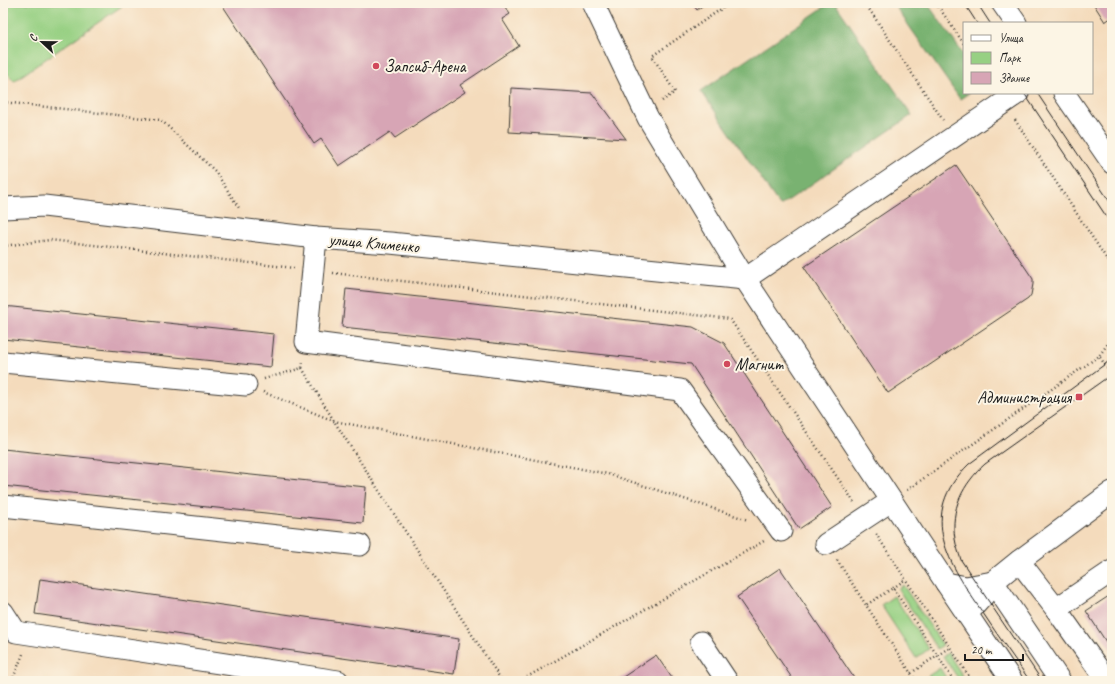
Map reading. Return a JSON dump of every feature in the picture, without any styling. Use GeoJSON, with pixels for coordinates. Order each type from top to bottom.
{"type":"FeatureCollection","features":[{"type":"Feature","properties":{"kind":"street"},"geometry":{"type":"LineString","coordinates":[[593,3],[645,112],[745,279],[891,501],[1012,681]]}},
{"type":"Feature","properties":{"kind":"street"},"geometry":{"type":"LineString","coordinates":[[1002,3],[1015,22]]}},
{"type":"Feature","properties":{"kind":"street"},"geometry":{"type":"LineString","coordinates":[[1065,94],[1112,163]]}},
{"type":"Feature","properties":{"kind":"street"},"geometry":{"type":"LineString","coordinates":[[745,279],[1011,98]]}},
{"type":"Feature","properties":{"kind":"street","name":"улица Клименко"},"geometry":{"type":"LineString","coordinates":[[3,208],[44,206],[316,238],[390,243],[745,279]]}},
{"type":"Feature","properties":{"kind":"street"},"geometry":{"type":"LineString","coordinates":[[316,238],[306,342],[680,390],[781,531]]}},
{"type":"Feature","properties":{"kind":"street"},"geometry":{"type":"LineString","coordinates":[[3,362],[246,385]]}},
{"type":"Feature","properties":{"kind":"street"},"geometry":{"type":"LineString","coordinates":[[967,614],[984,595],[993,582],[1112,492]]}},
{"type":"Feature","properties":{"kind":"street"},"geometry":{"type":"LineString","coordinates":[[826,544],[891,501]]}},
{"type":"Feature","properties":{"kind":"street"},"geometry":{"type":"LineString","coordinates":[[3,506],[360,545]]}},
{"type":"Feature","properties":{"kind":"street"},"geometry":{"type":"LineString","coordinates":[[1019,561],[1056,609],[1107,681]]}},
{"type":"Feature","properties":{"kind":"street"},"geometry":{"type":"LineString","coordinates":[[1056,609],[1112,571]]}},
{"type":"Feature","properties":{"kind":"street"},"geometry":{"type":"LineString","coordinates":[[946,583],[966,587],[993,582]]}},
{"type":"Feature","properties":{"kind":"street"},"geometry":{"type":"LineString","coordinates":[[993,582],[1060,681]]}},
{"type":"Feature","properties":{"kind":"street"},"geometry":{"type":"LineString","coordinates":[[3,612],[16,632],[338,681]]}},
{"type":"Feature","properties":{"kind":"street"},"geometry":{"type":"LineString","coordinates":[[701,642],[727,681]]}},
{"type":"Feature","properties":{"kind":"path"},"geometry":{"type":"LineString","coordinates":[[645,112],[676,92],[652,56],[730,3]]}},
{"type":"Feature","properties":{"kind":"path"},"geometry":{"type":"LineString","coordinates":[[864,3],[954,137]]}},
{"type":"Feature","properties":{"kind":"path"},"geometry":{"type":"LineString","coordinates":[[936,3],[963,43]]}},
{"type":"Feature","properties":{"kind":"path"},"geometry":{"type":"LineString","coordinates":[[1011,98],[1112,267]]}},
{"type":"Feature","properties":{"kind":"path"},"geometry":{"type":"LineString","coordinates":[[3,102],[161,120],[215,171],[254,230]]}},
{"type":"Feature","properties":{"kind":"path"},"geometry":{"type":"LineString","coordinates":[[891,501],[1099,356],[1112,338]]}},
{"type":"Feature","properties":{"kind":"path"},"geometry":{"type":"LineString","coordinates":[[306,342],[302,368],[334,421],[502,681]]}},
{"type":"Feature","properties":{"kind":"path"},"geometry":{"type":"LineString","coordinates":[[1099,356],[1112,375]]}},
{"type":"Feature","properties":{"kind":"path"},"geometry":{"type":"LineString","coordinates":[[246,385],[302,368]]}},
{"type":"Feature","properties":{"kind":"path"},"geometry":{"type":"LineString","coordinates":[[246,385],[334,421],[608,474],[751,521]]}},
{"type":"Feature","properties":{"kind":"path"},"geometry":{"type":"LineString","coordinates":[[520,681],[781,531]]}},
{"type":"Feature","properties":{"kind":"path"},"geometry":{"type":"LineString","coordinates":[[826,544],[916,681]]}},
{"type":"Feature","properties":{"kind":"path"},"geometry":{"type":"LineString","coordinates":[[866,605],[906,579]]}},
{"type":"Feature","properties":{"kind":"path"},"geometry":{"type":"LineString","coordinates":[[893,588],[954,681]]}},
{"type":"Feature","properties":{"kind":"path"},"geometry":{"type":"LineString","coordinates":[[12,681],[31,635]]}},
{"type":"Feature","properties":{"kind":"path"},"geometry":{"type":"LineString","coordinates":[[911,673],[950,647]]}},
{"type":"Feature","properties":{"kind":"green space"},"geometry":{"type":"Polygon","coordinates":[[[3,3],[121,3],[122,6],[14,81],[3,68],[3,3]]]}},
{"type":"Feature","properties":{"kind":"green space"},"geometry":{"type":"Polygon","coordinates":[[[830,3],[835,3],[912,115],[780,206],[701,91],[830,3]]]}},
{"type":"Feature","properties":{"kind":"green space"},"geometry":{"type":"Polygon","coordinates":[[[893,3],[927,3],[963,54],[963,94],[968,94],[960,99],[893,3]]]}},
{"type":"Feature","properties":{"kind":"green space"},"geometry":{"type":"Polygon","coordinates":[[[903,585],[943,645],[937,649],[898,589],[903,585]]]}},
{"type":"Feature","properties":{"kind":"green space"},"geometry":{"type":"Polygon","coordinates":[[[894,596],[929,649],[916,658],[881,605],[894,596]]]}},
{"type":"Feature","properties":{"kind":"green space"},"geometry":{"type":"Polygon","coordinates":[[[948,653],[966,681],[960,681],[943,656],[948,653]]]}},
{"type":"Feature","properties":{"kind":"green space"},"geometry":{"type":"Polygon","coordinates":[[[940,668],[948,681],[932,681],[928,676],[940,668]]]}},
{"type":"Feature","properties":{"kind":"building","name":"Запсиб-Арена"},"geometry":{"type":"Polygon","coordinates":[[[221,3],[502,3],[510,14],[502,19],[519,46],[460,85],[465,92],[395,138],[390,132],[339,166],[321,139],[314,144],[221,3]]]}},
{"type":"Feature","properties":{"kind":"building"},"geometry":{"type":"Polygon","coordinates":[[[692,3],[706,3],[697,10],[692,3]]]}},
{"type":"Feature","properties":{"kind":"building"},"geometry":{"type":"Polygon","coordinates":[[[1093,3],[1112,3],[1112,17],[1105,22],[1093,3]]]}},
{"type":"Feature","properties":{"kind":"building"},"geometry":{"type":"Polygon","coordinates":[[[511,88],[592,93],[626,139],[509,132],[511,88]]]}},
{"type":"Feature","properties":{"kind":"building"},"geometry":{"type":"Polygon","coordinates":[[[956,165],[1033,279],[1031,295],[1028,299],[888,393],[804,267],[956,165]]]}},
{"type":"Feature","properties":{"kind":"building"},"geometry":{"type":"Polygon","coordinates":[[[346,289],[693,327],[724,343],[832,507],[799,529],[691,364],[342,327],[346,289]]]}},
{"type":"Feature","properties":{"kind":"building"},"geometry":{"type":"Polygon","coordinates":[[[3,306],[274,334],[271,367],[3,339],[3,306]]]}},
{"type":"Feature","properties":{"kind":"building"},"geometry":{"type":"Polygon","coordinates":[[[3,449],[366,487],[363,523],[3,486],[3,449]]]}},
{"type":"Feature","properties":{"kind":"building"},"geometry":{"type":"Polygon","coordinates":[[[780,568],[856,681],[794,681],[737,597],[780,568]]]}},
{"type":"Feature","properties":{"kind":"building"},"geometry":{"type":"Polygon","coordinates":[[[40,579],[459,639],[454,674],[35,614],[40,579]]]}},
{"type":"Feature","properties":{"kind":"building"},"geometry":{"type":"Polygon","coordinates":[[[1112,594],[1112,651],[1086,611],[1112,594]]]}},
{"type":"Feature","properties":{"kind":"building"},"geometry":{"type":"Polygon","coordinates":[[[656,655],[674,681],[617,681],[656,655]]]}},
{"type":"Feature","properties":{"kind":"tram line"},"geometry":{"type":"LineString","coordinates":[[964,3],[976,22]]}},
{"type":"Feature","properties":{"kind":"tram line"},"geometry":{"type":"LineString","coordinates":[[977,3],[989,22]]}},
{"type":"Feature","properties":{"kind":"tram line"},"geometry":{"type":"LineString","coordinates":[[1025,94],[1112,225]]}},
{"type":"Feature","properties":{"kind":"tram line"},"geometry":{"type":"LineString","coordinates":[[1038,94],[1112,205]]}},
{"type":"Feature","properties":{"kind":"tram line"},"geometry":{"type":"LineString","coordinates":[[1030,681],[970,595],[950,558],[943,539],[941,521],[944,502],[953,483],[969,464],[1112,359]]}},
{"type":"Feature","properties":{"kind":"tram line"},"geometry":{"type":"LineString","coordinates":[[1042,681],[961,560],[955,542],[954,517],[956,507],[970,480],[985,464],[1112,374]]}},
{"type":"Feature","properties":{"kind":"place","name":"Запсиб-Арена"},"geometry":{"type":"Point","coordinates":[376,66]}},
{"type":"Feature","properties":{"kind":"place","name":"Магнит"},"geometry":{"type":"Point","coordinates":[727,364]}},
{"type":"Feature","properties":{"kind":"place","name":"Администрация"},"geometry":{"type":"Point","coordinates":[1079,397]}}]}
